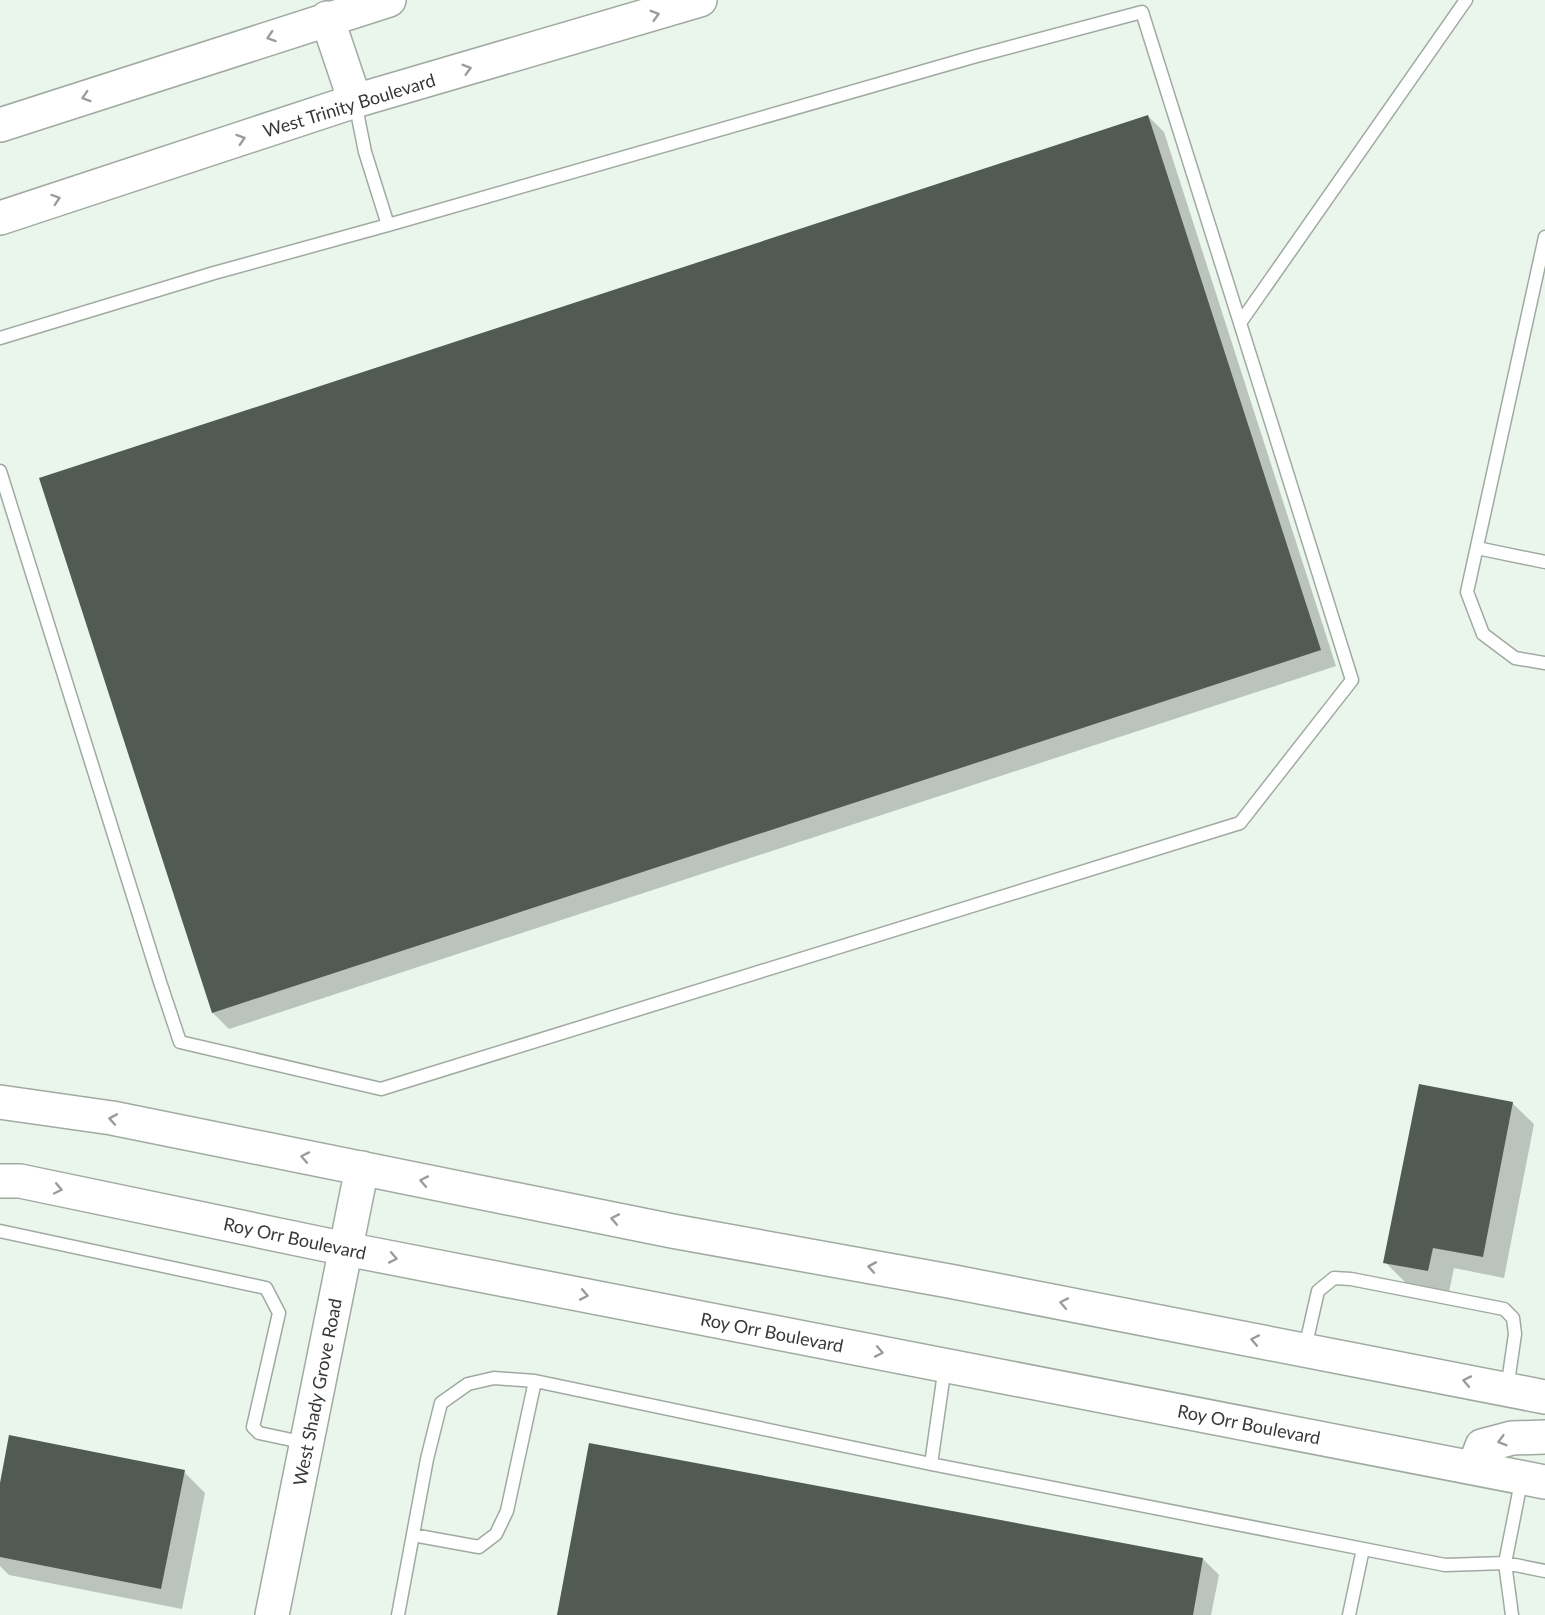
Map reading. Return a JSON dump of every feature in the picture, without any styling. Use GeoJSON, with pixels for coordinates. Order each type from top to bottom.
{"type":"FeatureCollection","features":[{"type":"Feature","properties":{"kind":"main road"},"geometry":{"type":"LineString","coordinates":[[0,125],[325,14],[389,0]]}},
{"type":"Feature","properties":{"kind":"main road","name":"West Trinity Boulevard"},"geometry":{"type":"LineString","coordinates":[[0,218],[355,101],[700,0]]}},
{"type":"Feature","properties":{"kind":"main road"},"geometry":{"type":"LineString","coordinates":[[325,14],[355,101]]}},
{"type":"Feature","properties":{"kind":"main road"},"geometry":{"type":"LineString","coordinates":[[0,1102],[112,1118],[672,1231],[949,1281],[1545,1397]]}},
{"type":"Feature","properties":{"kind":"main road","name":"West Shady Grove Road"},"geometry":{"type":"LineString","coordinates":[[272,1615],[362,1168]]}},
{"type":"Feature","properties":{"kind":"main road","name":"Roy Orr Boulevard"},"geometry":{"type":"LineString","coordinates":[[0,1181],[20,1181],[346,1249],[1534,1480]]}},
{"type":"Feature","properties":{"kind":"main road"},"geometry":{"type":"LineString","coordinates":[[1474,1467],[1482,1446],[1512,1438],[1545,1437]]}},
{"type":"Feature","properties":{"kind":"lane"},"geometry":{"type":"LineString","coordinates":[[1240,324],[1466,0]]}},
{"type":"Feature","properties":{"kind":"lane"},"geometry":{"type":"LineString","coordinates":[[0,338],[214,273],[973,57],[1142,12],[1352,680],[1240,822],[381,1089],[180,1042],[0,471]]}},
{"type":"Feature","properties":{"kind":"lane"},"geometry":{"type":"LineString","coordinates":[[355,101],[365,152],[388,225]]}},
{"type":"Feature","properties":{"kind":"lane"},"geometry":{"type":"LineString","coordinates":[[1545,237],[1467,592],[1483,634],[1515,658],[1545,663]]}},
{"type":"Feature","properties":{"kind":"lane"},"geometry":{"type":"LineString","coordinates":[[1477,548],[1545,562]]}},
{"type":"Feature","properties":{"kind":"lane"},"geometry":{"type":"LineString","coordinates":[[0,1231],[266,1288],[279,1313],[253,1427],[259,1433],[307,1443]]}},
{"type":"Feature","properties":{"kind":"lane"},"geometry":{"type":"LineString","coordinates":[[1305,1349],[1318,1291],[1334,1278],[1351,1279],[1504,1309],[1513,1318],[1515,1334],[1507,1389]]}},
{"type":"Feature","properties":{"kind":"lane"},"geometry":{"type":"LineString","coordinates":[[931,1464],[946,1365]]}},
{"type":"Feature","properties":{"kind":"lane"},"geometry":{"type":"LineString","coordinates":[[398,1615],[427,1459],[441,1403],[468,1384],[494,1378],[535,1382],[931,1464],[1445,1565],[1505,1563],[1545,1571]]}},
{"type":"Feature","properties":{"kind":"lane"},"geometry":{"type":"LineString","coordinates":[[413,1535],[479,1547],[496,1534],[507,1511],[535,1382]]}},
{"type":"Feature","properties":{"kind":"lane"},"geometry":{"type":"LineString","coordinates":[[1512,1615],[1505,1563],[1534,1480]]}},
{"type":"Feature","properties":{"kind":"lane"},"geometry":{"type":"LineString","coordinates":[[1348,1615],[1363,1549]]}},
{"type":"Feature","properties":{"kind":"building"},"geometry":{"type":"Polygon","coordinates":[[[1148,115],[1321,650],[212,1013],[39,478],[1148,115]]]}},
{"type":"Feature","properties":{"kind":"building"},"geometry":{"type":"Polygon","coordinates":[[[1419,1084],[1513,1102],[1483,1257],[1433,1248],[1428,1271],[1383,1263],[1419,1084]]]}},
{"type":"Feature","properties":{"kind":"building"},"geometry":{"type":"Polygon","coordinates":[[[9,1435],[185,1470],[161,1589],[0,1557],[0,1483],[9,1435]]]}},
{"type":"Feature","properties":{"kind":"building"},"geometry":{"type":"Polygon","coordinates":[[[589,1443],[1203,1558],[1193,1615],[557,1615],[589,1443]]]}}]}
